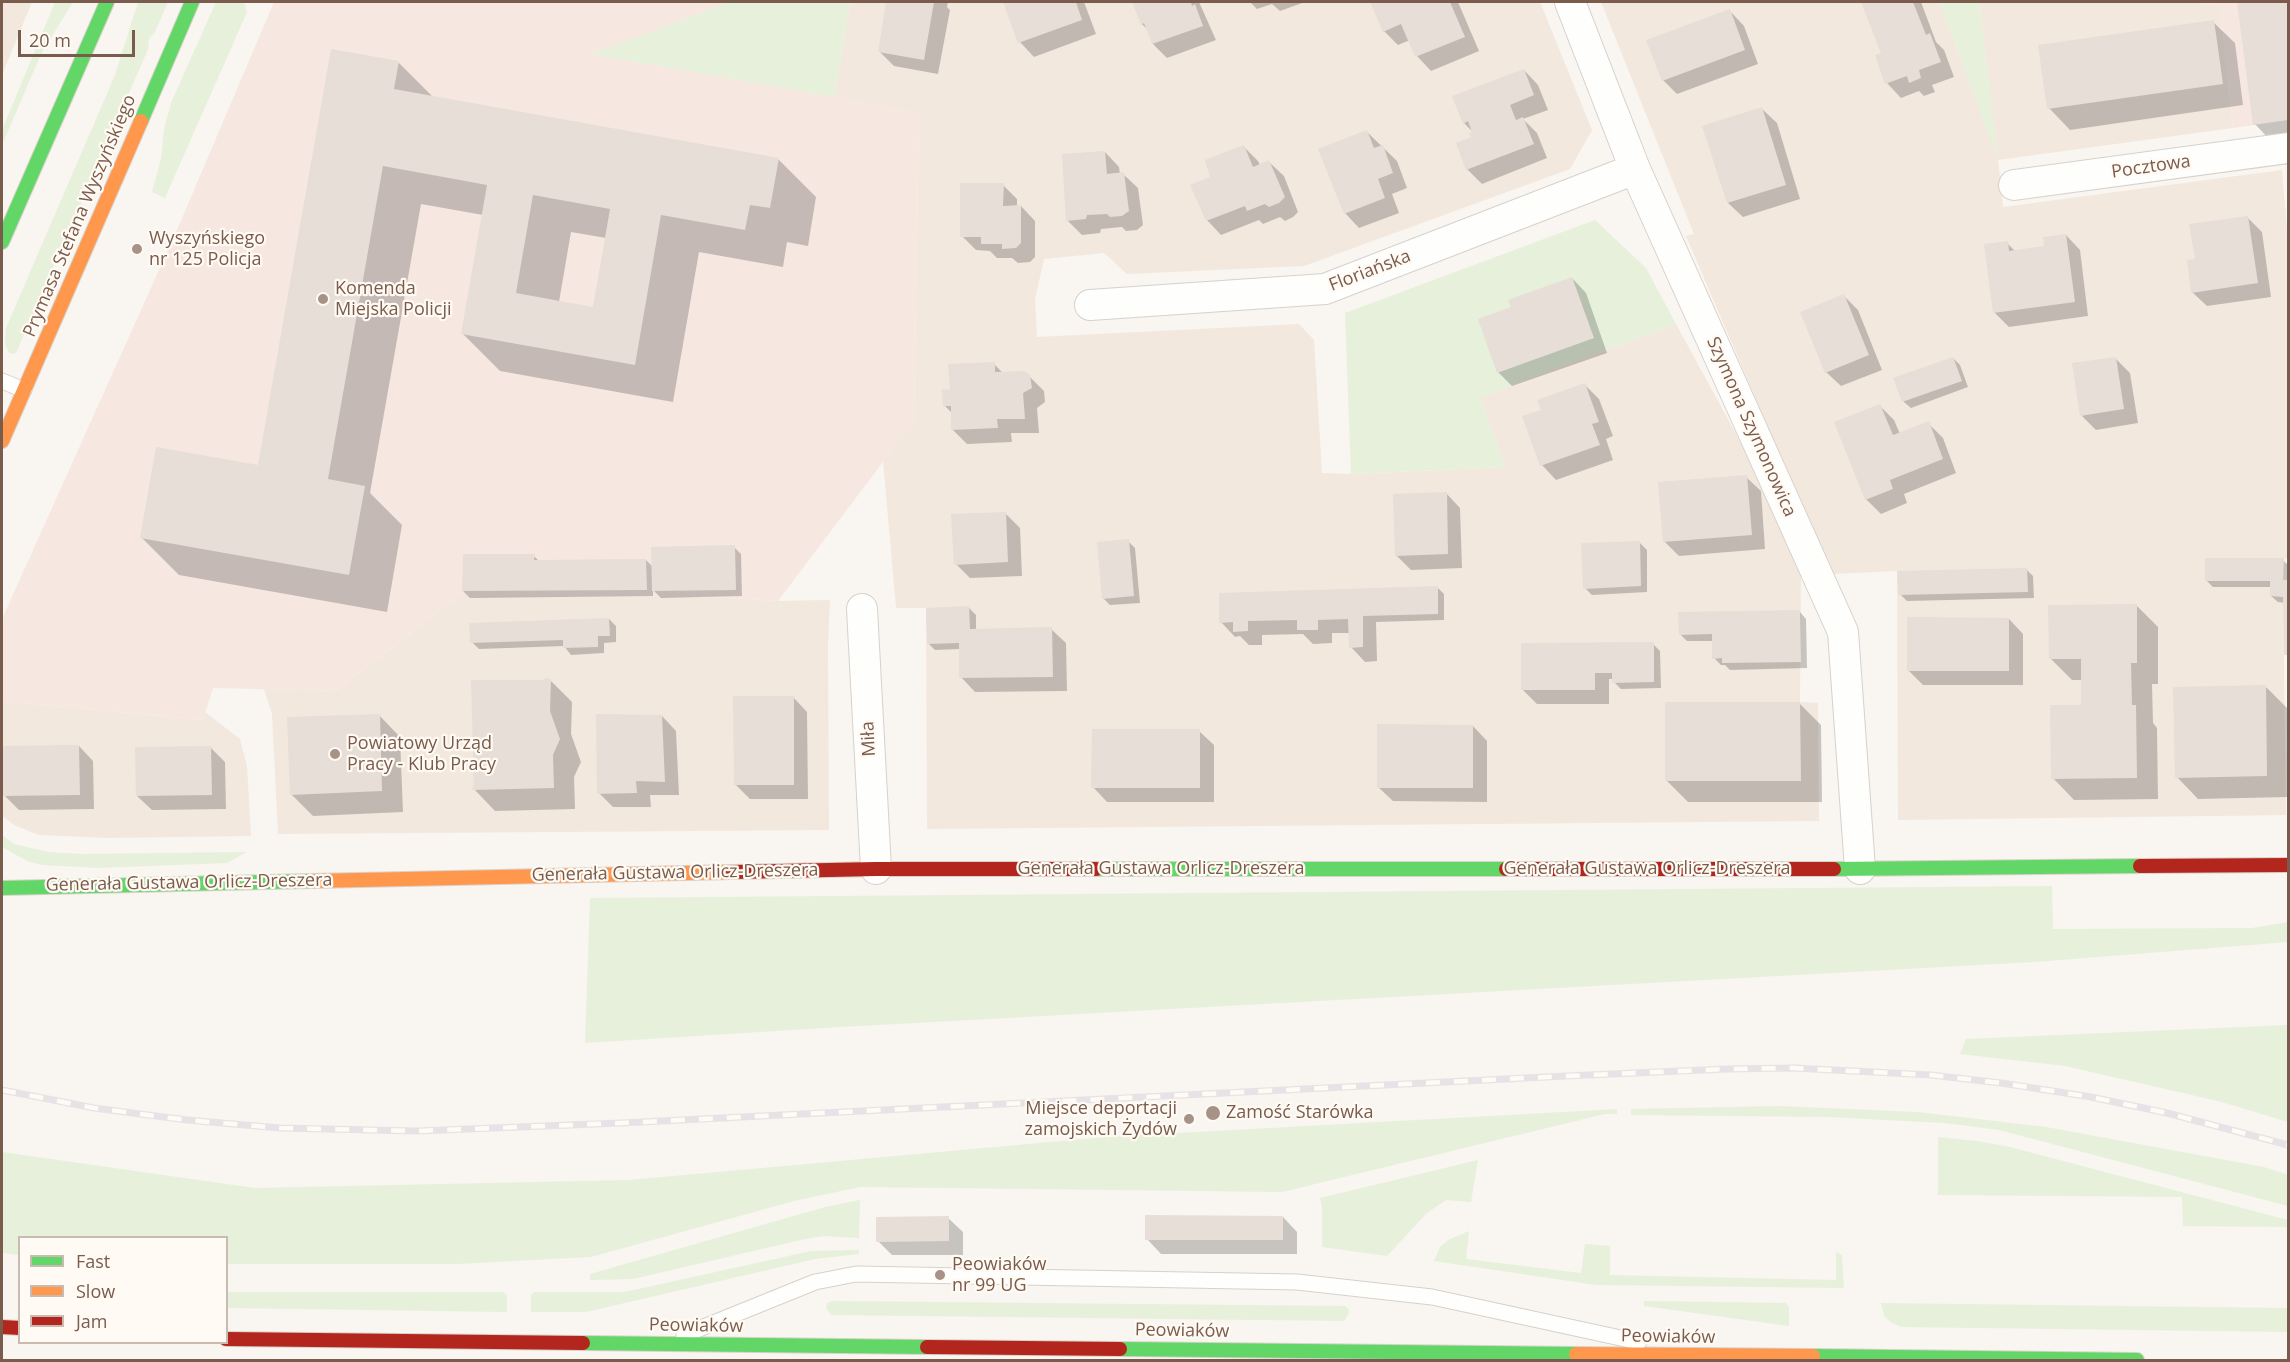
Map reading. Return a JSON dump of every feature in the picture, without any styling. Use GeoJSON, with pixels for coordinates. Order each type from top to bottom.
{"type":"FeatureCollection","features":[{"type":"Feature","properties":{"kind":"street"},"geometry":{"type":"LineString","coordinates":[[2,242],[107,2]]}},
{"type":"Feature","properties":{"kind":"street","name":"Szymona Szymonowica"},"geometry":{"type":"LineString","coordinates":[[1570,2],[1635,169],[1843,632],[1860,869]]}},
{"type":"Feature","properties":{"kind":"street","name":"Prymasa Stefana Wyszyńskiego"},"geometry":{"type":"LineString","coordinates":[[2,441],[191,3]]}},
{"type":"Feature","properties":{"kind":"street","name":"Pocztowa"},"geometry":{"type":"LineString","coordinates":[[2014,185],[2289,148]]}},
{"type":"Feature","properties":{"kind":"street","name":"Floriańska"},"geometry":{"type":"LineString","coordinates":[[1090,304],[1325,289],[1635,169]]}},
{"type":"Feature","properties":{"kind":"street","name":"Miła"},"geometry":{"type":"LineString","coordinates":[[862,609],[876,869]]}},
{"type":"Feature","properties":{"kind":"street","name":"Generała Gustawa Orlicz-Dreszera"},"geometry":{"type":"LineString","coordinates":[[2,888],[876,869],[1860,869],[2289,865]]}},
{"type":"Feature","properties":{"kind":"street","name":"Generała Gustawa Orlicz-Dreszera"},"geometry":{"type":"LineString","coordinates":[[2,873],[33,886]]}},
{"type":"Feature","properties":{"kind":"street"},"geometry":{"type":"LineString","coordinates":[[2,1327],[18,1328]]}},
{"type":"Feature","properties":{"kind":"street","name":"Peowiaków"},"geometry":{"type":"LineString","coordinates":[[228,1339],[662,1343],[842,1353],[889,1346],[1439,1356],[1698,1355],[2137,1360]]}},
{"type":"Feature","properties":{"kind":"lane"},"geometry":{"type":"LineString","coordinates":[[2,381],[24,390]]}},
{"type":"Feature","properties":{"kind":"lane"},"geometry":{"type":"LineString","coordinates":[[662,1343],[816,1282],[856,1274],[1297,1282],[1432,1297],[1698,1355]]}},
{"type":"Feature","properties":{"kind":"lane"},"geometry":{"type":"LineString","coordinates":[[889,1346],[901,1360]]}},
{"type":"Feature","properties":{"kind":"shaded area"},"geometry":{"type":"Polygon","coordinates":[[[2,2],[32,2],[2,75],[2,2]]]}},
{"type":"Feature","properties":{"kind":"shaded area"},"geometry":{"type":"Polygon","coordinates":[[[274,2],[731,2],[592,54],[919,112],[914,421],[778,601],[693,596],[459,596],[336,691],[213,688],[203,720],[2,701],[2,619],[177,230],[274,2]]]}},
{"type":"Feature","properties":{"kind":"shaded area"},"geometry":{"type":"Polygon","coordinates":[[[850,2],[1540,2],[1592,130],[1570,169],[1304,266],[1127,274],[1104,253],[1044,259],[1035,299],[1037,337],[1299,324],[1314,340],[1322,473],[1351,474],[1505,467],[1480,397],[1676,324],[1771,498],[1801,574],[1800,702],[1818,703],[1819,821],[927,829],[926,608],[896,608],[883,460],[914,421],[919,113],[834,97],[850,2]]]}},
{"type":"Feature","properties":{"kind":"shaded area"},"geometry":{"type":"Polygon","coordinates":[[[1601,2],[1940,2],[1997,156],[1979,2],[2203,2],[2204,5],[2220,5],[2233,128],[1998,160],[2003,207],[2282,170],[2288,242],[2288,558],[2284,559],[2283,580],[2286,815],[1898,820],[1897,571],[1831,574],[1686,236],[1694,234],[1601,2]]]}},
{"type":"Feature","properties":{"kind":"shaded area"},"geometry":{"type":"Polygon","coordinates":[[[2203,2],[2288,2],[2288,120],[2233,128],[2220,5],[2204,5],[2203,2]]]}},
{"type":"Feature","properties":{"kind":"shaded area"},"geometry":{"type":"Polygon","coordinates":[[[459,596],[693,596],[778,601],[830,600],[829,830],[278,834],[272,714],[264,689],[336,691],[459,596]]]}},
{"type":"Feature","properties":{"kind":"shaded area"},"geometry":{"type":"Polygon","coordinates":[[[2,701],[203,720],[205,712],[240,739],[247,766],[251,836],[108,838],[39,835],[16,826],[2,816],[2,701]]]}},
{"type":"Feature","properties":{"kind":"green space"},"geometry":{"type":"Polygon","coordinates":[[[55,2],[73,2],[41,54],[2,145],[2,130],[55,2]]]}},
{"type":"Feature","properties":{"kind":"green space"},"geometry":{"type":"Polygon","coordinates":[[[138,2],[168,2],[154,34],[150,37],[149,47],[16,353],[10,354],[5,344],[6,328],[115,75],[138,2]]]}},
{"type":"Feature","properties":{"kind":"green space"},"geometry":{"type":"Polygon","coordinates":[[[216,2],[244,2],[247,12],[165,198],[152,192],[161,159],[164,129],[171,103],[216,2]]]}},
{"type":"Feature","properties":{"kind":"green space"},"geometry":{"type":"Polygon","coordinates":[[[731,2],[850,2],[834,97],[591,54],[731,2]]]}},
{"type":"Feature","properties":{"kind":"green space"},"geometry":{"type":"Polygon","coordinates":[[[1940,2],[1979,2],[1998,160],[1940,2]]]}},
{"type":"Feature","properties":{"kind":"green space"},"geometry":{"type":"Polygon","coordinates":[[[1595,220],[1646,268],[1676,324],[1480,397],[1505,467],[1351,474],[1345,313],[1595,220]]]}},
{"type":"Feature","properties":{"kind":"green space"},"geometry":{"type":"Polygon","coordinates":[[[2,835],[14,844],[49,852],[82,854],[247,852],[227,863],[98,868],[42,865],[27,861],[2,847],[2,835]]]}},
{"type":"Feature","properties":{"kind":"green space"},"geometry":{"type":"Polygon","coordinates":[[[2052,886],[2053,929],[2252,928],[2288,922],[2288,942],[2035,962],[585,1043],[590,898],[2052,886]]]}},
{"type":"Feature","properties":{"kind":"green space"},"geometry":{"type":"Polygon","coordinates":[[[2288,1025],[2288,1122],[2222,1102],[2065,1066],[1960,1054],[1966,1039],[2288,1025]]]}},
{"type":"Feature","properties":{"kind":"green space"},"geometry":{"type":"Polygon","coordinates":[[[1779,1106],[1918,1112],[2046,1127],[2264,1167],[2288,1175],[2288,1206],[1999,1130],[1945,1123],[1826,1117],[1631,1115],[1631,1109],[1779,1106]]]}},
{"type":"Feature","properties":{"kind":"green space"},"geometry":{"type":"Polygon","coordinates":[[[1617,1109],[1617,1114],[1605,1114],[1282,1192],[860,1187],[794,1201],[591,1257],[457,1264],[228,1264],[228,1236],[18,1236],[18,1255],[2,1253],[2,1152],[255,1188],[629,1180],[1106,1137],[1617,1109]]]}},
{"type":"Feature","properties":{"kind":"green space"},"geometry":{"type":"Polygon","coordinates":[[[1938,1137],[2010,1147],[2288,1220],[2288,1227],[2183,1226],[2182,1197],[1938,1195],[1938,1137]]]}},
{"type":"Feature","properties":{"kind":"green space"},"geometry":{"type":"Polygon","coordinates":[[[1478,1160],[1471,1202],[1446,1200],[1427,1213],[1387,1256],[1322,1247],[1320,1198],[1478,1160]]]}},
{"type":"Feature","properties":{"kind":"green space"},"geometry":{"type":"Polygon","coordinates":[[[860,1200],[859,1238],[824,1236],[633,1279],[590,1280],[590,1274],[825,1207],[860,1200]]]}},
{"type":"Feature","properties":{"kind":"green space"},"geometry":{"type":"Polygon","coordinates":[[[1469,1231],[1466,1259],[1581,1273],[1585,1244],[1610,1246],[1610,1275],[1836,1280],[1836,1252],[1842,1255],[1844,1288],[1596,1285],[1434,1261],[1440,1247],[1448,1240],[1469,1231]]]}},
{"type":"Feature","properties":{"kind":"green space"},"geometry":{"type":"Polygon","coordinates":[[[859,1250],[859,1254],[815,1259],[586,1312],[531,1312],[531,1295],[534,1292],[625,1292],[811,1251],[859,1250]]]}},
{"type":"Feature","properties":{"kind":"green space"},"geometry":{"type":"Polygon","coordinates":[[[228,1292],[503,1292],[507,1295],[507,1312],[228,1308],[228,1292]]]}},
{"type":"Feature","properties":{"kind":"green space"},"geometry":{"type":"Polygon","coordinates":[[[832,1301],[1345,1306],[1349,1309],[1344,1321],[831,1315],[826,1308],[827,1303],[832,1301]]]}},
{"type":"Feature","properties":{"kind":"green space"},"geometry":{"type":"Polygon","coordinates":[[[1644,1301],[1786,1303],[1789,1307],[1789,1326],[1644,1306],[1644,1301]]]}},
{"type":"Feature","properties":{"kind":"green space"},"geometry":{"type":"Polygon","coordinates":[[[1881,1303],[2288,1308],[2288,1332],[1901,1327],[1884,1316],[1881,1303]]]}},
{"type":"Feature","properties":{"kind":"building"},"geometry":{"type":"Polygon","coordinates":[[[886,2],[934,2],[924,60],[878,52],[886,2]]]}},
{"type":"Feature","properties":{"kind":"building"},"geometry":{"type":"Polygon","coordinates":[[[1003,2],[1076,2],[1082,20],[1018,43],[1003,2]]]}},
{"type":"Feature","properties":{"kind":"building"},"geometry":{"type":"Polygon","coordinates":[[[1132,2],[1191,2],[1192,6],[1195,4],[1203,26],[1152,44],[1144,23],[1141,25],[1132,2]]]}},
{"type":"Feature","properties":{"kind":"building"},"geometry":{"type":"Polygon","coordinates":[[[1370,2],[1450,2],[1465,37],[1415,57],[1401,24],[1383,32],[1370,2]]]}},
{"type":"Feature","properties":{"kind":"building"},"geometry":{"type":"Polygon","coordinates":[[[1861,2],[1913,2],[1926,35],[1930,33],[1941,62],[1919,70],[1921,78],[1909,83],[1907,76],[1885,84],[1875,55],[1881,53],[1861,2]]]}},
{"type":"Feature","properties":{"kind":"building"},"geometry":{"type":"Polygon","coordinates":[[[2237,2],[2288,2],[2288,120],[2253,125],[2237,2]]]}},
{"type":"Feature","properties":{"kind":"building"},"geometry":{"type":"Polygon","coordinates":[[[1730,9],[1745,50],[1662,81],[1646,40],[1730,9]]]}},
{"type":"Feature","properties":{"kind":"building"},"geometry":{"type":"Polygon","coordinates":[[[2214,20],[2223,84],[2047,109],[2038,45],[2214,20]]]}},
{"type":"Feature","properties":{"kind":"building"},"geometry":{"type":"Polygon","coordinates":[[[331,49],[399,61],[394,89],[779,158],[770,208],[750,205],[745,230],[661,215],[635,365],[461,334],[487,185],[383,166],[328,479],[365,486],[349,575],[140,538],[156,447],[258,465],[331,49]],[[533,195],[516,293],[593,307],[610,209],[533,195]]]}},
{"type":"Feature","properties":{"kind":"building"},"geometry":{"type":"Polygon","coordinates":[[[1524,69],[1534,95],[1510,105],[1516,120],[1523,117],[1534,144],[1466,170],[1456,143],[1471,137],[1469,133],[1472,132],[1468,121],[1463,124],[1452,96],[1524,69]]]}},
{"type":"Feature","properties":{"kind":"building"},"geometry":{"type":"Polygon","coordinates":[[[1762,107],[1786,185],[1727,203],[1702,126],[1762,107]]]}},
{"type":"Feature","properties":{"kind":"building"},"geometry":{"type":"Polygon","coordinates":[[[1367,130],[1374,148],[1383,145],[1393,173],[1378,179],[1385,198],[1344,214],[1318,149],[1367,130]]]}},
{"type":"Feature","properties":{"kind":"building"},"geometry":{"type":"Polygon","coordinates":[[[1244,145],[1253,167],[1269,160],[1285,197],[1279,203],[1269,207],[1265,204],[1247,211],[1245,206],[1206,221],[1190,185],[1210,177],[1205,160],[1244,145]]]}},
{"type":"Feature","properties":{"kind":"building"},"geometry":{"type":"Polygon","coordinates":[[[1105,151],[1107,174],[1124,172],[1129,211],[1122,216],[1087,215],[1086,219],[1066,221],[1062,154],[1105,151]]]}},
{"type":"Feature","properties":{"kind":"building"},"geometry":{"type":"Polygon","coordinates":[[[960,183],[1004,183],[1003,206],[1021,205],[1021,243],[1016,248],[1002,249],[1002,244],[981,244],[981,237],[960,237],[960,183]]]}},
{"type":"Feature","properties":{"kind":"building"},"geometry":{"type":"Polygon","coordinates":[[[2248,216],[2258,283],[2191,293],[2187,260],[2195,259],[2189,224],[2248,216]]]}},
{"type":"Feature","properties":{"kind":"building"},"geometry":{"type":"Polygon","coordinates":[[[2066,234],[2075,302],[1993,313],[1984,244],[2008,241],[2009,251],[2044,246],[2043,237],[2066,234]]]}},
{"type":"Feature","properties":{"kind":"building"},"geometry":{"type":"Polygon","coordinates":[[[1572,277],[1594,338],[1497,373],[1478,319],[1511,307],[1508,300],[1572,277]]]}},
{"type":"Feature","properties":{"kind":"building"},"geometry":{"type":"Polygon","coordinates":[[[1844,294],[1869,355],[1825,373],[1800,312],[1844,294]]]}},
{"type":"Feature","properties":{"kind":"building"},"geometry":{"type":"Polygon","coordinates":[[[1953,357],[1962,381],[1902,402],[1893,378],[1953,357]]]}},
{"type":"Feature","properties":{"kind":"building"},"geometry":{"type":"Polygon","coordinates":[[[2116,357],[2124,409],[2080,416],[2072,363],[2116,357]]]}},
{"type":"Feature","properties":{"kind":"building"},"geometry":{"type":"Polygon","coordinates":[[[995,362],[995,372],[1024,371],[1030,375],[1032,388],[1023,393],[1025,419],[997,419],[998,428],[951,430],[951,406],[943,406],[942,389],[950,390],[948,364],[995,362]]]}},
{"type":"Feature","properties":{"kind":"building"},"geometry":{"type":"Polygon","coordinates":[[[1585,383],[1599,422],[1592,424],[1600,445],[1540,466],[1522,416],[1541,410],[1537,400],[1585,383]]]}},
{"type":"Feature","properties":{"kind":"building"},"geometry":{"type":"Polygon","coordinates":[[[1880,404],[1893,435],[1929,421],[1943,459],[1890,480],[1893,489],[1865,500],[1834,422],[1880,404]]]}},
{"type":"Feature","properties":{"kind":"building"},"geometry":{"type":"Polygon","coordinates":[[[1747,475],[1752,535],[1663,542],[1658,482],[1747,475]]]}},
{"type":"Feature","properties":{"kind":"building"},"geometry":{"type":"Polygon","coordinates":[[[1447,492],[1448,554],[1395,556],[1393,494],[1447,492]]]}},
{"type":"Feature","properties":{"kind":"building"},"geometry":{"type":"Polygon","coordinates":[[[1006,512],[1008,562],[954,565],[951,514],[1006,512]]]}},
{"type":"Feature","properties":{"kind":"building"},"geometry":{"type":"Polygon","coordinates":[[[1129,539],[1134,596],[1102,599],[1097,542],[1129,539]]]}},
{"type":"Feature","properties":{"kind":"building"},"geometry":{"type":"Polygon","coordinates":[[[1640,541],[1641,586],[1583,589],[1581,543],[1640,541]]]}},
{"type":"Feature","properties":{"kind":"building"},"geometry":{"type":"Polygon","coordinates":[[[735,545],[736,590],[652,591],[651,547],[735,545]]]}},
{"type":"Feature","properties":{"kind":"building"},"geometry":{"type":"Polygon","coordinates":[[[463,554],[535,554],[534,560],[646,559],[647,590],[462,591],[463,554]]]}},
{"type":"Feature","properties":{"kind":"building"},"geometry":{"type":"Polygon","coordinates":[[[2205,558],[2284,558],[2283,580],[2288,580],[2288,655],[2284,655],[2283,597],[2270,596],[2270,581],[2205,581],[2205,558]]]}},
{"type":"Feature","properties":{"kind":"building"},"geometry":{"type":"Polygon","coordinates":[[[2027,568],[2028,592],[1898,595],[1897,571],[2027,568]]]}},
{"type":"Feature","properties":{"kind":"building"},"geometry":{"type":"Polygon","coordinates":[[[1438,586],[1438,614],[1363,616],[1363,647],[1349,648],[1348,619],[1318,620],[1318,630],[1297,630],[1297,620],[1248,621],[1248,631],[1233,632],[1233,622],[1219,623],[1219,593],[1438,586]]]}},
{"type":"Feature","properties":{"kind":"building"},"geometry":{"type":"Polygon","coordinates":[[[2137,604],[2137,663],[2131,663],[2132,705],[2136,705],[2137,778],[2051,779],[2050,705],[2081,705],[2081,659],[2049,659],[2048,605],[2137,604]]]}},
{"type":"Feature","properties":{"kind":"building"},"geometry":{"type":"Polygon","coordinates":[[[969,606],[970,629],[1052,627],[1053,677],[959,678],[959,643],[927,644],[926,608],[969,606]]]}},
{"type":"Feature","properties":{"kind":"building"},"geometry":{"type":"Polygon","coordinates":[[[1800,610],[1801,662],[1722,663],[1722,658],[1712,659],[1712,634],[1679,635],[1678,612],[1800,610]]]}},
{"type":"Feature","properties":{"kind":"building"},"geometry":{"type":"Polygon","coordinates":[[[1907,617],[2009,618],[2009,671],[1907,671],[1907,617]]]}},
{"type":"Feature","properties":{"kind":"building"},"geometry":{"type":"Polygon","coordinates":[[[609,618],[610,636],[598,636],[598,647],[563,648],[563,640],[470,643],[469,623],[609,618]]]}},
{"type":"Feature","properties":{"kind":"building"},"geometry":{"type":"Polygon","coordinates":[[[1654,642],[1654,682],[1612,683],[1612,673],[1595,673],[1595,690],[1521,690],[1521,643],[1654,642]]]}},
{"type":"Feature","properties":{"kind":"building"},"geometry":{"type":"Polygon","coordinates":[[[545,678],[551,679],[550,711],[560,739],[553,755],[554,788],[472,790],[474,783],[471,680],[544,680],[545,678]]]}},
{"type":"Feature","properties":{"kind":"building"},"geometry":{"type":"Polygon","coordinates":[[[2266,685],[2267,776],[2175,778],[2173,687],[2266,685]]]}},
{"type":"Feature","properties":{"kind":"building"},"geometry":{"type":"Polygon","coordinates":[[[733,696],[794,696],[794,785],[734,785],[733,696]]]}},
{"type":"Feature","properties":{"kind":"building"},"geometry":{"type":"Polygon","coordinates":[[[1665,702],[1800,702],[1801,781],[1665,781],[1665,702]]]}},
{"type":"Feature","properties":{"kind":"building","name":"Powiatowy Urząd Pracy - Klub Pracy"},"geometry":{"type":"Polygon","coordinates":[[[380,714],[382,791],[290,795],[287,717],[380,714]]]}},
{"type":"Feature","properties":{"kind":"building"},"geometry":{"type":"Polygon","coordinates":[[[596,714],[662,715],[665,782],[636,781],[637,793],[597,794],[596,714]]]}},
{"type":"Feature","properties":{"kind":"building"},"geometry":{"type":"Polygon","coordinates":[[[1377,724],[1473,725],[1473,788],[1377,788],[1377,724]]]}},
{"type":"Feature","properties":{"kind":"building"},"geometry":{"type":"Polygon","coordinates":[[[1092,729],[1200,729],[1200,788],[1091,788],[1092,729]]]}},
{"type":"Feature","properties":{"kind":"building"},"geometry":{"type":"Polygon","coordinates":[[[79,745],[80,795],[3,796],[2,746],[79,745]]]}},
{"type":"Feature","properties":{"kind":"building"},"geometry":{"type":"Polygon","coordinates":[[[211,746],[212,795],[136,796],[135,747],[211,746]]]}},
{"type":"Feature","properties":{"kind":"building"},"geometry":{"type":"Polygon","coordinates":[[[1145,1215],[1283,1216],[1283,1240],[1145,1240],[1145,1215]]]}},
{"type":"Feature","properties":{"kind":"building"},"geometry":{"type":"Polygon","coordinates":[[[949,1216],[949,1241],[876,1242],[876,1217],[949,1216]]]}},
{"type":"Feature","properties":{"kind":"railway"},"geometry":{"type":"LineString","coordinates":[[2,1090],[94,1108],[187,1120],[280,1128],[417,1131],[1566,1076],[1794,1068],[1931,1075],[2091,1097],[2167,1113],[2288,1145]]}},
{"type":"Feature","properties":{"kind":"traffic: fast"},"geometry":{"type":"LineString","coordinates":[[2,242],[107,2]]}},
{"type":"Feature","properties":{"kind":"traffic: fast"},"geometry":{"type":"LineString","coordinates":[[141,121],[192,2]]}},
{"type":"Feature","properties":{"kind":"traffic: fast"},"geometry":{"type":"LineString","coordinates":[[1834,869],[2140,866]]}},
{"type":"Feature","properties":{"kind":"traffic: fast"},"geometry":{"type":"LineString","coordinates":[[1096,869],[1506,869]]}},
{"type":"Feature","properties":{"kind":"traffic: fast"},"geometry":{"type":"LineString","coordinates":[[2,888],[312,881]]}},
{"type":"Feature","properties":{"kind":"traffic: fast"},"geometry":{"type":"LineString","coordinates":[[583,1343],[927,1347]]}},
{"type":"Feature","properties":{"kind":"traffic: fast"},"geometry":{"type":"LineString","coordinates":[[1120,1349],[1576,1354]]}},
{"type":"Feature","properties":{"kind":"traffic: fast"},"geometry":{"type":"LineString","coordinates":[[1813,1356],[2137,1360]]}},
{"type":"Feature","properties":{"kind":"traffic: slow"},"geometry":{"type":"LineString","coordinates":[[2,441],[141,121]]}},
{"type":"Feature","properties":{"kind":"traffic: slow"},"geometry":{"type":"LineString","coordinates":[[312,881],[733,872]]}},
{"type":"Feature","properties":{"kind":"traffic: slow"},"geometry":{"type":"LineString","coordinates":[[1576,1354],[1813,1356]]}},
{"type":"Feature","properties":{"kind":"traffic: jam"},"geometry":{"type":"LineString","coordinates":[[2140,866],[2288,865]]}},
{"type":"Feature","properties":{"kind":"traffic: jam"},"geometry":{"type":"LineString","coordinates":[[733,872],[876,869],[1096,869]]}},
{"type":"Feature","properties":{"kind":"traffic: jam"},"geometry":{"type":"LineString","coordinates":[[1506,869],[1834,869]]}},
{"type":"Feature","properties":{"kind":"traffic: jam"},"geometry":{"type":"LineString","coordinates":[[2,1327],[18,1328]]}},
{"type":"Feature","properties":{"kind":"traffic: jam"},"geometry":{"type":"LineString","coordinates":[[228,1339],[583,1343]]}},
{"type":"Feature","properties":{"kind":"traffic: jam"},"geometry":{"type":"LineString","coordinates":[[927,1347],[1120,1349]]}},
{"type":"Feature","properties":{"kind":"place","name":"Wyszyńskiego nr 125 Policja"},"geometry":{"type":"Point","coordinates":[137,249]}},
{"type":"Feature","properties":{"kind":"place","name":"Komenda Miejska Policji"},"geometry":{"type":"Point","coordinates":[323,299]}},
{"type":"Feature","properties":{"kind":"place","name":"Powiatowy Urząd Pracy - Klub Pracy"},"geometry":{"type":"Point","coordinates":[335,754]}},
{"type":"Feature","properties":{"kind":"place","name":"Zamość Starówka"},"geometry":{"type":"Point","coordinates":[1213,1113]}},
{"type":"Feature","properties":{"kind":"place","name":"Miejsce deportacji zamojskich Żydów"},"geometry":{"type":"Point","coordinates":[1189,1119]}},
{"type":"Feature","properties":{"kind":"place","name":"Peowiaków nr 99 UG"},"geometry":{"type":"Point","coordinates":[940,1275]}}]}
